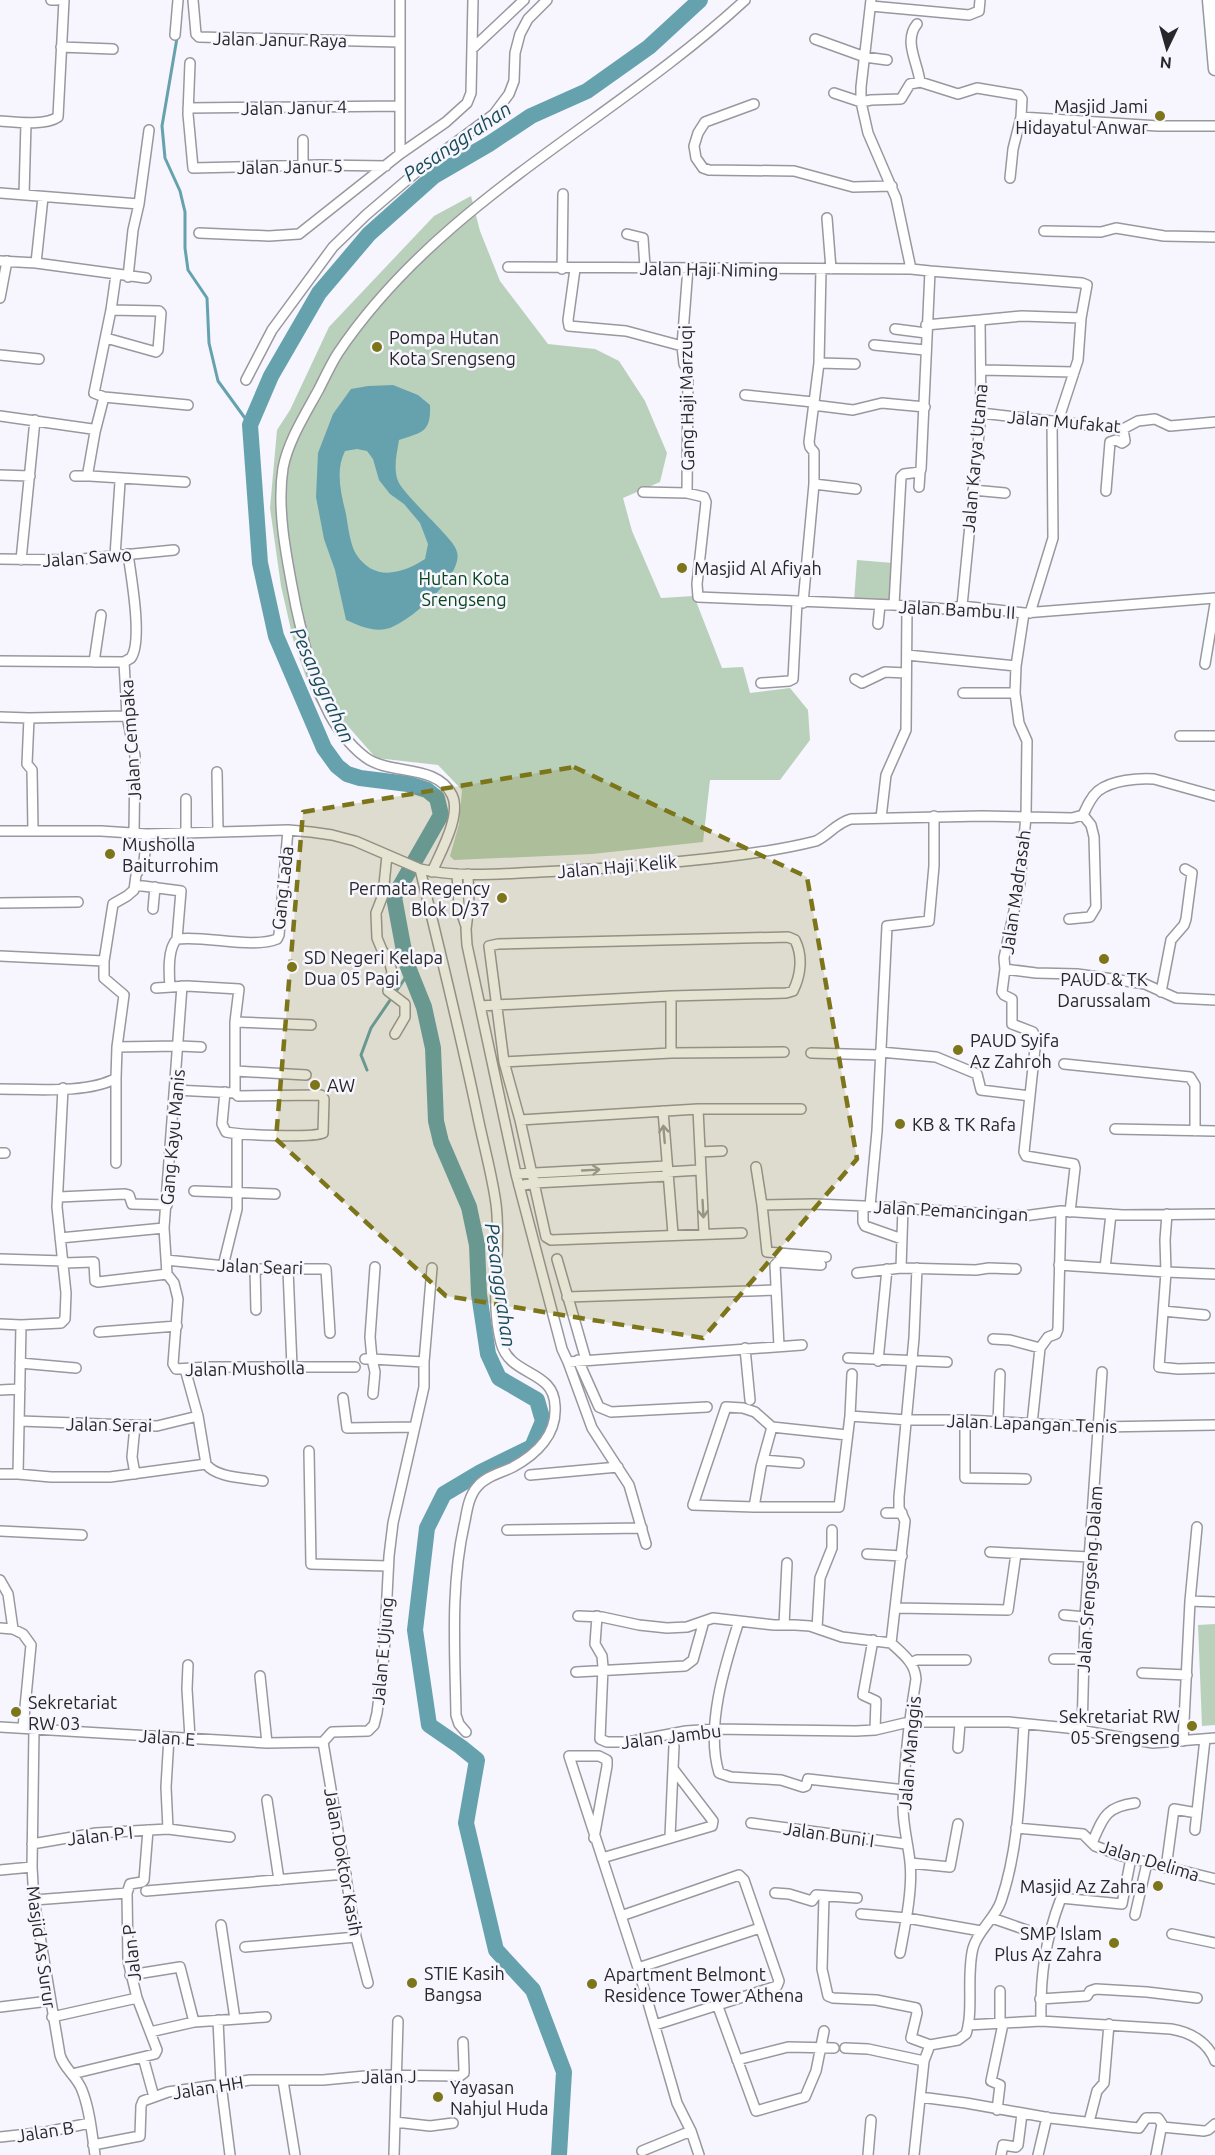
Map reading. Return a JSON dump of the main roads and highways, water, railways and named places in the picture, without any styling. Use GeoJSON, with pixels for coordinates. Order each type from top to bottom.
{"type":"FeatureCollection","features":[{"type":"Feature","properties":{"kind":"main road"},"geometry":{"type":"LineString","coordinates":[[1209,0],[1215,69]]}},
{"type":"Feature","properties":{"kind":"water"},"geometry":{"type":"Polygon","coordinates":[[[393,385],[418,395],[430,405],[429,421],[424,430],[399,440],[396,471],[398,481],[405,491],[450,540],[457,552],[457,562],[452,573],[432,598],[407,619],[381,630],[365,628],[346,620],[335,570],[324,539],[316,497],[318,453],[333,414],[351,389],[393,385]],[[357,449],[345,451],[340,466],[341,490],[356,554],[371,569],[389,573],[407,568],[425,559],[428,544],[420,523],[379,480],[373,459],[367,451],[357,449]]]}},
{"type":"Feature","properties":{"kind":"waterway","name":"Pesanggrahan"},"geometry":{"type":"LineString","coordinates":[[559,2155],[564,2072],[533,1990],[496,1950],[466,1823],[477,1760],[429,1725],[415,1630],[427,1528],[444,1494],[481,1472],[532,1447],[543,1421],[537,1400],[499,1378],[488,1354],[479,1294],[477,1245],[469,1207],[441,1142],[436,1121],[433,1048],[424,1007],[406,962],[394,897],[441,815],[437,798],[427,790],[408,784],[360,778],[347,774],[337,766],[324,748],[276,636],[260,563],[250,425],[271,376],[319,293],[369,234],[434,176],[531,116],[587,91],[649,47],[700,0]]}},
{"type":"Feature","properties":{"kind":"waterway"},"geometry":{"type":"LineString","coordinates":[[177,38],[162,126],[165,158],[180,191],[185,212],[185,248],[188,270],[207,298],[209,343],[218,381],[250,425]]}},
{"type":"Feature","properties":{"kind":"waterway"},"geometry":{"type":"LineString","coordinates":[[367,1070],[361,1055],[371,1028],[410,971]]}},
{"type":"Feature","properties":{"kind":"place","name":"Masjid Jami Hidayatul Anwar"},"geometry":{"type":"Point","coordinates":[1160,116]}},
{"type":"Feature","properties":{"kind":"place","name":"Pompa Hutan Kota Srengseng"},"geometry":{"type":"Point","coordinates":[377,347]}},
{"type":"Feature","properties":{"kind":"place","name":"Masjid Al Afiyah"},"geometry":{"type":"Point","coordinates":[682,568]}},
{"type":"Feature","properties":{"kind":"place","name":"Musholla Baiturrohim"},"geometry":{"type":"Point","coordinates":[110,854]}},
{"type":"Feature","properties":{"kind":"place","name":"Permata Regency Blok D/37"},"geometry":{"type":"Point","coordinates":[502,898]}},
{"type":"Feature","properties":{"kind":"place","name":"PAUD & TK Darussalam"},"geometry":{"type":"Point","coordinates":[1104,959]}},
{"type":"Feature","properties":{"kind":"place","name":"SD Negeri Kelapa Dua 05 Pagi"},"geometry":{"type":"Point","coordinates":[292,967]}},
{"type":"Feature","properties":{"kind":"place","name":"PAUD Syifa Az Zahroh"},"geometry":{"type":"Point","coordinates":[958,1050]}},
{"type":"Feature","properties":{"kind":"place","name":"AW"},"geometry":{"type":"Point","coordinates":[315,1085]}},
{"type":"Feature","properties":{"kind":"place","name":"KB & TK Rafa"},"geometry":{"type":"Point","coordinates":[900,1124]}},
{"type":"Feature","properties":{"kind":"place","name":"Sekretariat RW 03"},"geometry":{"type":"Point","coordinates":[16,1712]}},
{"type":"Feature","properties":{"kind":"place","name":"Sekretariat RW 05 Srengseng"},"geometry":{"type":"Point","coordinates":[1192,1726]}},
{"type":"Feature","properties":{"kind":"place","name":"Masjid Az Zahra"},"geometry":{"type":"Point","coordinates":[1158,1886]}},
{"type":"Feature","properties":{"kind":"place","name":"SMP Islam Plus Az Zahra"},"geometry":{"type":"Point","coordinates":[1114,1943]}},
{"type":"Feature","properties":{"kind":"place","name":"STIE Kasih Bangsa"},"geometry":{"type":"Point","coordinates":[412,1983]}},
{"type":"Feature","properties":{"kind":"place","name":"Apartment Belmont Residence Tower Athena"},"geometry":{"type":"Point","coordinates":[592,1984]}},
{"type":"Feature","properties":{"kind":"place","name":"Yayasan Nahjul Huda"},"geometry":{"type":"Point","coordinates":[438,2097]}},
{"type":"Feature","properties":{"kind":"park label","name":"Hutan Kota Srengseng"},"geometry":{"type":"Point","coordinates":[464,588]}}]}
